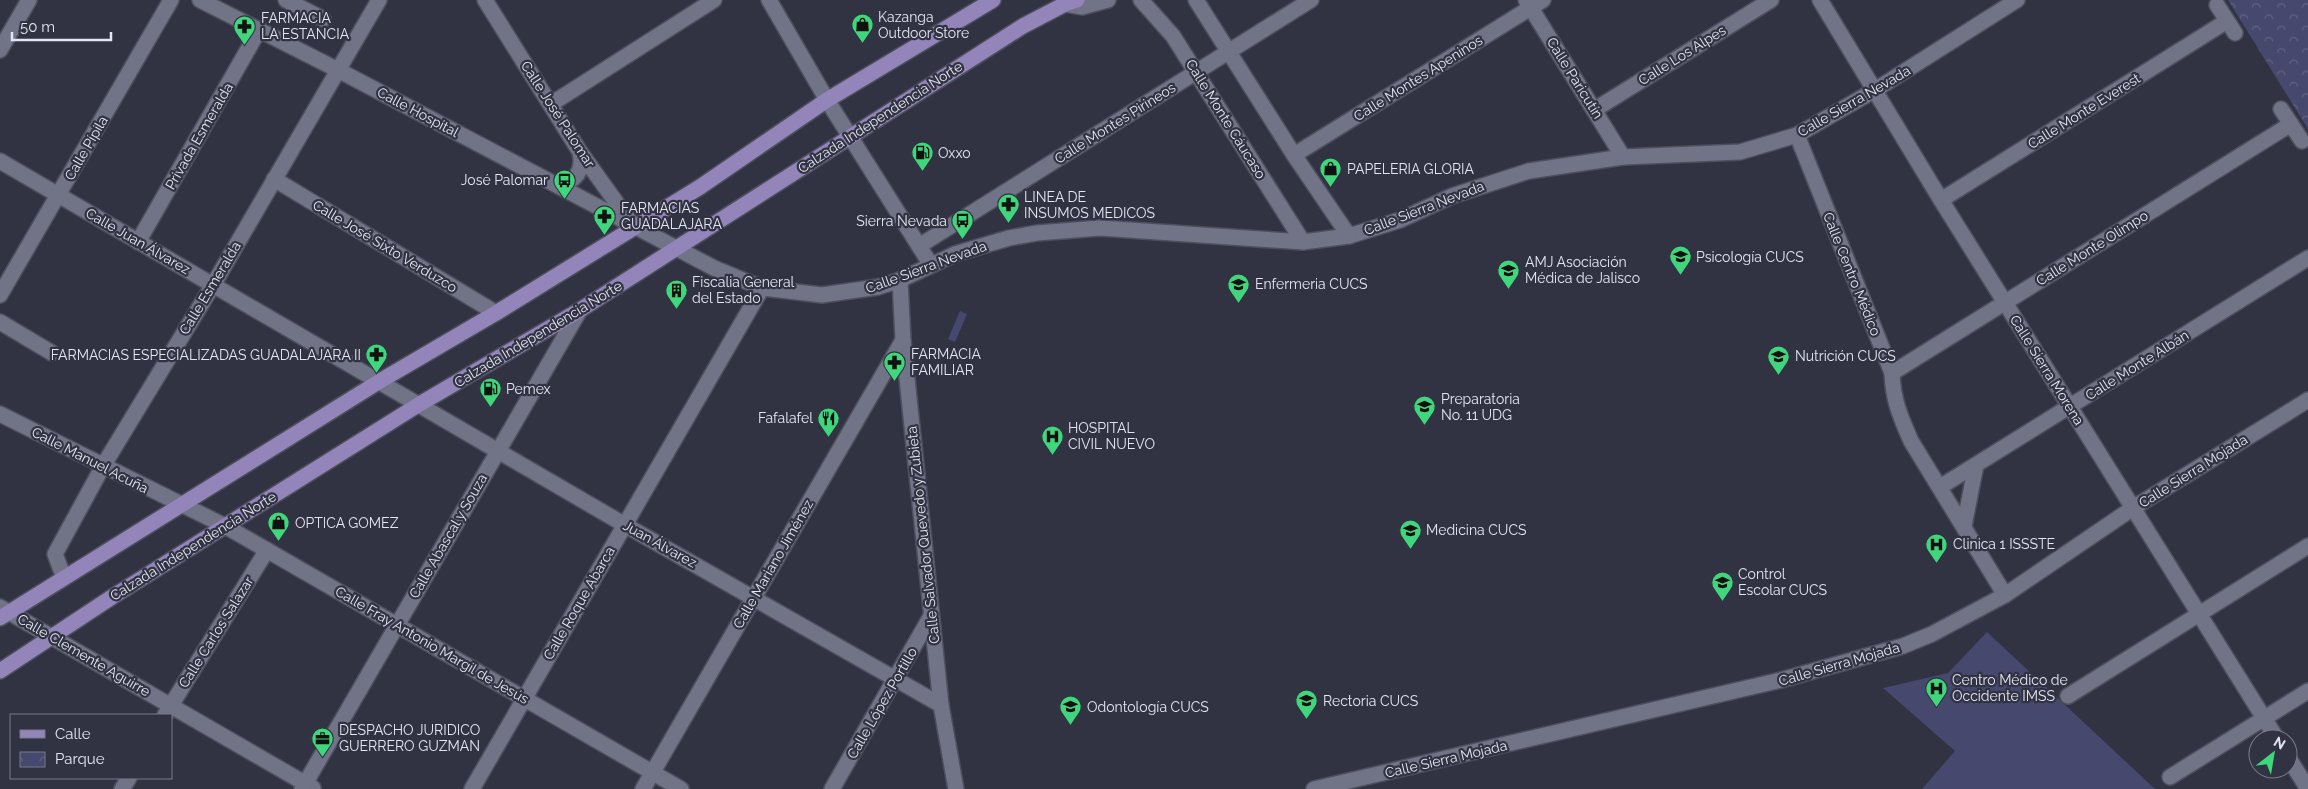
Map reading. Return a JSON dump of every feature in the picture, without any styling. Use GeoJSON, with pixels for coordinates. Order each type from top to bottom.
{"type":"FeatureCollection","features":[{"type":"Feature","properties":{"kind":"main road"},"geometry":{"type":"LineString","coordinates":[[3,612],[64,578],[380,381],[496,313],[700,187],[827,100],[994,0]]}},
{"type":"Feature","properties":{"kind":"main road","name":"Calzada Independencia Norte"},"geometry":{"type":"LineString","coordinates":[[0,670],[52,635],[418,405],[580,310],[1023,26],[1071,2]]}},
{"type":"Feature","properties":{"kind":"street"},"geometry":{"type":"LineString","coordinates":[[0,50],[29,0]]}},
{"type":"Feature","properties":{"kind":"street","name":"Calle Pípila"},"geometry":{"type":"LineString","coordinates":[[0,295],[171,0]]}},
{"type":"Feature","properties":{"kind":"street","name":"Calle Hospital"},"geometry":{"type":"LineString","coordinates":[[200,0],[338,70],[634,227]]}},
{"type":"Feature","properties":{"kind":"street"},"geometry":{"type":"LineString","coordinates":[[286,0],[323,19]]}},
{"type":"Feature","properties":{"kind":"street","name":"Calle Esmeralda"},"geometry":{"type":"LineString","coordinates":[[64,578],[55,554],[103,466],[212,285],[379,0]]}},
{"type":"Feature","properties":{"kind":"street","name":"Calle José Palomar"},"geometry":{"type":"LineString","coordinates":[[486,0],[580,152],[634,227]]}},
{"type":"Feature","properties":{"kind":"street"},"geometry":{"type":"LineString","coordinates":[[551,104],[714,0]]}},
{"type":"Feature","properties":{"kind":"street"},"geometry":{"type":"LineString","coordinates":[[769,0],[827,100],[932,265]]}},
{"type":"Feature","properties":{"kind":"street"},"geometry":{"type":"LineString","coordinates":[[1071,2],[1082,7],[1108,0]]}},
{"type":"Feature","properties":{"kind":"street","name":"Calle Monte Cáucaso"},"geometry":{"type":"LineString","coordinates":[[1141,0],[1173,36],[1303,242]]}},
{"type":"Feature","properties":{"kind":"street"},"geometry":{"type":"LineString","coordinates":[[1196,0],[1294,155],[1349,236]]}},
{"type":"Feature","properties":{"kind":"street","name":"Calle Montes Pirineos"},"geometry":{"type":"LineString","coordinates":[[919,246],[1311,0]]}},
{"type":"Feature","properties":{"kind":"street","name":"Calle Los Alpes"},"geometry":{"type":"LineString","coordinates":[[1594,110],[1770,0]]}},
{"type":"Feature","properties":{"kind":"street","name":"Calle Sierra Morena"},"geometry":{"type":"LineString","coordinates":[[1820,0],[2004,303],[2270,729]]}},
{"type":"Feature","properties":{"kind":"street","name":"Calle Sierra Nevada"},"geometry":{"type":"LineString","coordinates":[[634,227],[762,288],[822,296],[858,292],[900,280],[955,254],[1009,238],[1071,230],[1140,230],[1303,242],[1349,236],[1400,220],[1452,196],[1529,171],[1624,157],[1663,157],[1740,152],[1797,135],[1875,90],[2017,0]]}},
{"type":"Feature","properties":{"kind":"street","name":"Calle Paricutín"},"geometry":{"type":"LineString","coordinates":[[1533,3],[1594,110],[1624,157]]}},
{"type":"Feature","properties":{"kind":"street","name":"Calle Montes Apeninos"},"geometry":{"type":"LineString","coordinates":[[1294,155],[1533,3]]}},
{"type":"Feature","properties":{"kind":"street","name":"Calle Monte Everest"},"geometry":{"type":"LineString","coordinates":[[1941,200],[2231,27],[2217,4]]}},
{"type":"Feature","properties":{"kind":"street","name":"Privada Esmeralda"},"geometry":{"type":"LineString","coordinates":[[138,242],[259,30]]}},
{"type":"Feature","properties":{"kind":"street"},"geometry":{"type":"LineString","coordinates":[[2281,109],[2302,141]]}},
{"type":"Feature","properties":{"kind":"street","name":"Calle Monte Olimpo"},"geometry":{"type":"LineString","coordinates":[[1892,373],[2291,124]]}},
{"type":"Feature","properties":{"kind":"street","name":"Calle Centro Médico"},"geometry":{"type":"LineString","coordinates":[[1797,135],[1892,373],[1893,395],[1898,414],[1911,440],[2005,595]]}},
{"type":"Feature","properties":{"kind":"street"},"geometry":{"type":"LineString","coordinates":[[557,185],[575,179],[580,171],[582,162],[580,152]]}},
{"type":"Feature","properties":{"kind":"street","name":"Calle Juan Álvarez"},"geometry":{"type":"LineString","coordinates":[[0,161],[380,381]]}},
{"type":"Feature","properties":{"kind":"street","name":"Calle José Sixto Verduzco"},"geometry":{"type":"LineString","coordinates":[[274,180],[496,313]]}},
{"type":"Feature","properties":{"kind":"street","name":"Calle Monte Albán"},"geometry":{"type":"LineString","coordinates":[[1940,487],[2070,408],[2308,258]]}},
{"type":"Feature","properties":{"kind":"street","name":"Calle Salvador Quevedo y Zubieta"},"geometry":{"type":"LineString","coordinates":[[900,280],[903,340],[931,616],[941,705],[956,789]]}},
{"type":"Feature","properties":{"kind":"street","name":"Calle Roque Abarca"},"geometry":{"type":"LineString","coordinates":[[472,789],[762,288]]}},
{"type":"Feature","properties":{"kind":"street","name":"Calle Abascal y Souza"},"geometry":{"type":"LineString","coordinates":[[307,787],[497,450],[580,310]]}},
{"type":"Feature","properties":{"kind":"street"},"geometry":{"type":"LineString","coordinates":[[0,322],[52,353]]}},
{"type":"Feature","properties":{"kind":"street","name":"Calle Mariano Jiménez"},"geometry":{"type":"LineString","coordinates":[[643,789],[903,340]]}},
{"type":"Feature","properties":{"kind":"street","name":"Juan Álvarez"},"geometry":{"type":"LineString","coordinates":[[380,381],[624,525],[754,597],[941,705]]}},
{"type":"Feature","properties":{"kind":"street","name":"Calle Sierra Mojada"},"geometry":{"type":"LineString","coordinates":[[1314,789],[1762,685],[1903,646],[1932,634],[2005,595],[2133,508],[2308,400]]}},
{"type":"Feature","properties":{"kind":"street","name":"Calle Manuel Acuña"},"geometry":{"type":"LineString","coordinates":[[0,414],[181,506]]}},
{"type":"Feature","properties":{"kind":"street"},"geometry":{"type":"LineString","coordinates":[[1964,526],[1976,465]]}},
{"type":"Feature","properties":{"kind":"street","name":"Calle Fray Antonio Margil de Jesús"},"geometry":{"type":"LineString","coordinates":[[181,506],[225,526],[681,789]]}},
{"type":"Feature","properties":{"kind":"street"},"geometry":{"type":"LineString","coordinates":[[2068,696],[2308,546]]}},
{"type":"Feature","properties":{"kind":"street","name":"Calle Carlos Salazar"},"geometry":{"type":"LineString","coordinates":[[168,711],[267,550]]}},
{"type":"Feature","properties":{"kind":"street","name":"Calle Clemente Aguirre"},"geometry":{"type":"LineString","coordinates":[[3,612],[52,635],[168,711],[307,787]]}},
{"type":"Feature","properties":{"kind":"street","name":"Calle López Portillo"},"geometry":{"type":"LineString","coordinates":[[832,789],[931,616]]}},
{"type":"Feature","properties":{"kind":"street"},"geometry":{"type":"LineString","coordinates":[[2170,777],[2308,691]]}},
{"type":"Feature","properties":{"kind":"street"},"geometry":{"type":"LineString","coordinates":[[2298,773],[2308,789]]}},
{"type":"Feature","properties":{"kind":"green space"},"geometry":{"type":"Polygon","coordinates":[[[2228,0],[2308,0],[2308,129],[2228,0]]]}},
{"type":"Feature","properties":{"kind":"green space"},"geometry":{"type":"Polygon","coordinates":[[[960,311],[967,314],[955,342],[948,339],[960,311]]]}},
{"type":"Feature","properties":{"kind":"green space"},"geometry":{"type":"Polygon","coordinates":[[[1987,632],[2155,789],[1922,789],[1955,751],[1883,688],[1948,673],[1987,632]]]}},
{"type":"Feature","properties":{"kind":"place","name":"Kazanga Outdoor Store"},"geometry":{"type":"Point","coordinates":[862,44]}},
{"type":"Feature","properties":{"kind":"place","name":"FARMACIA LA ESTANCIA"},"geometry":{"type":"Point","coordinates":[245,45]}},
{"type":"Feature","properties":{"kind":"place","name":"Oxxo"},"geometry":{"type":"Point","coordinates":[922,172]}},
{"type":"Feature","properties":{"kind":"place","name":"PAPELERIA GLORIA"},"geometry":{"type":"Point","coordinates":[1331,188]}},
{"type":"Feature","properties":{"kind":"place","name":"José Palomar"},"geometry":{"type":"Point","coordinates":[564,199]}},
{"type":"Feature","properties":{"kind":"place","name":"LINEA DE INSUMOS MEDICOS"},"geometry":{"type":"Point","coordinates":[1008,224]}},
{"type":"Feature","properties":{"kind":"place","name":"FARMACIAS GUADALAJARA"},"geometry":{"type":"Point","coordinates":[605,235]}},
{"type":"Feature","properties":{"kind":"place","name":"Sierra Nevada"},"geometry":{"type":"Point","coordinates":[963,240]}},
{"type":"Feature","properties":{"kind":"place","name":"Psicología CUCS"},"geometry":{"type":"Point","coordinates":[1680,276]}},
{"type":"Feature","properties":{"kind":"place","name":"AMJ Asociación Médica de Jalisco"},"geometry":{"type":"Point","coordinates":[1509,289]}},
{"type":"Feature","properties":{"kind":"place","name":"Enfermeria CUCS"},"geometry":{"type":"Point","coordinates":[1239,303]}},
{"type":"Feature","properties":{"kind":"place","name":"Fiscalia General del Estado"},"geometry":{"type":"Point","coordinates":[676,309]}},
{"type":"Feature","properties":{"kind":"place","name":"FARMACIAS ESPECIALIZADAS GUADALAJARA II"},"geometry":{"type":"Point","coordinates":[377,374]}},
{"type":"Feature","properties":{"kind":"place","name":"Nutrición CUCS"},"geometry":{"type":"Point","coordinates":[1779,375]}},
{"type":"Feature","properties":{"kind":"place","name":"FARMACIA FAMILIAR"},"geometry":{"type":"Point","coordinates":[895,381]}},
{"type":"Feature","properties":{"kind":"place","name":"Pemex"},"geometry":{"type":"Point","coordinates":[490,408]}},
{"type":"Feature","properties":{"kind":"place","name":"Preparatoria No. 11 UDG"},"geometry":{"type":"Point","coordinates":[1425,426]}},
{"type":"Feature","properties":{"kind":"place","name":"Fafalafel"},"geometry":{"type":"Point","coordinates":[829,437]}},
{"type":"Feature","properties":{"kind":"place","name":"HOSPITAL CIVIL NUEVO"},"geometry":{"type":"Point","coordinates":[1052,455]}},
{"type":"Feature","properties":{"kind":"place","name":"OPTICA GOMEZ"},"geometry":{"type":"Point","coordinates":[279,542]}},
{"type":"Feature","properties":{"kind":"place","name":"Medicina CUCS"},"geometry":{"type":"Point","coordinates":[1410,549]}},
{"type":"Feature","properties":{"kind":"place","name":"Clinica 1 ISSSTE"},"geometry":{"type":"Point","coordinates":[1937,563]}},
{"type":"Feature","properties":{"kind":"place","name":"Control Escolar CUCS"},"geometry":{"type":"Point","coordinates":[1722,601]}},
{"type":"Feature","properties":{"kind":"place","name":"Centro Médico de Occidente IMSS"},"geometry":{"type":"Point","coordinates":[1936,707]}},
{"type":"Feature","properties":{"kind":"place","name":"Rectoria CUCS"},"geometry":{"type":"Point","coordinates":[1307,720]}},
{"type":"Feature","properties":{"kind":"place","name":"Odontología CUCS"},"geometry":{"type":"Point","coordinates":[1071,726]}},
{"type":"Feature","properties":{"kind":"place","name":"DESPACHO JURIDICO GUERRERO GUZMAN"},"geometry":{"type":"Point","coordinates":[323,757]}}]}
